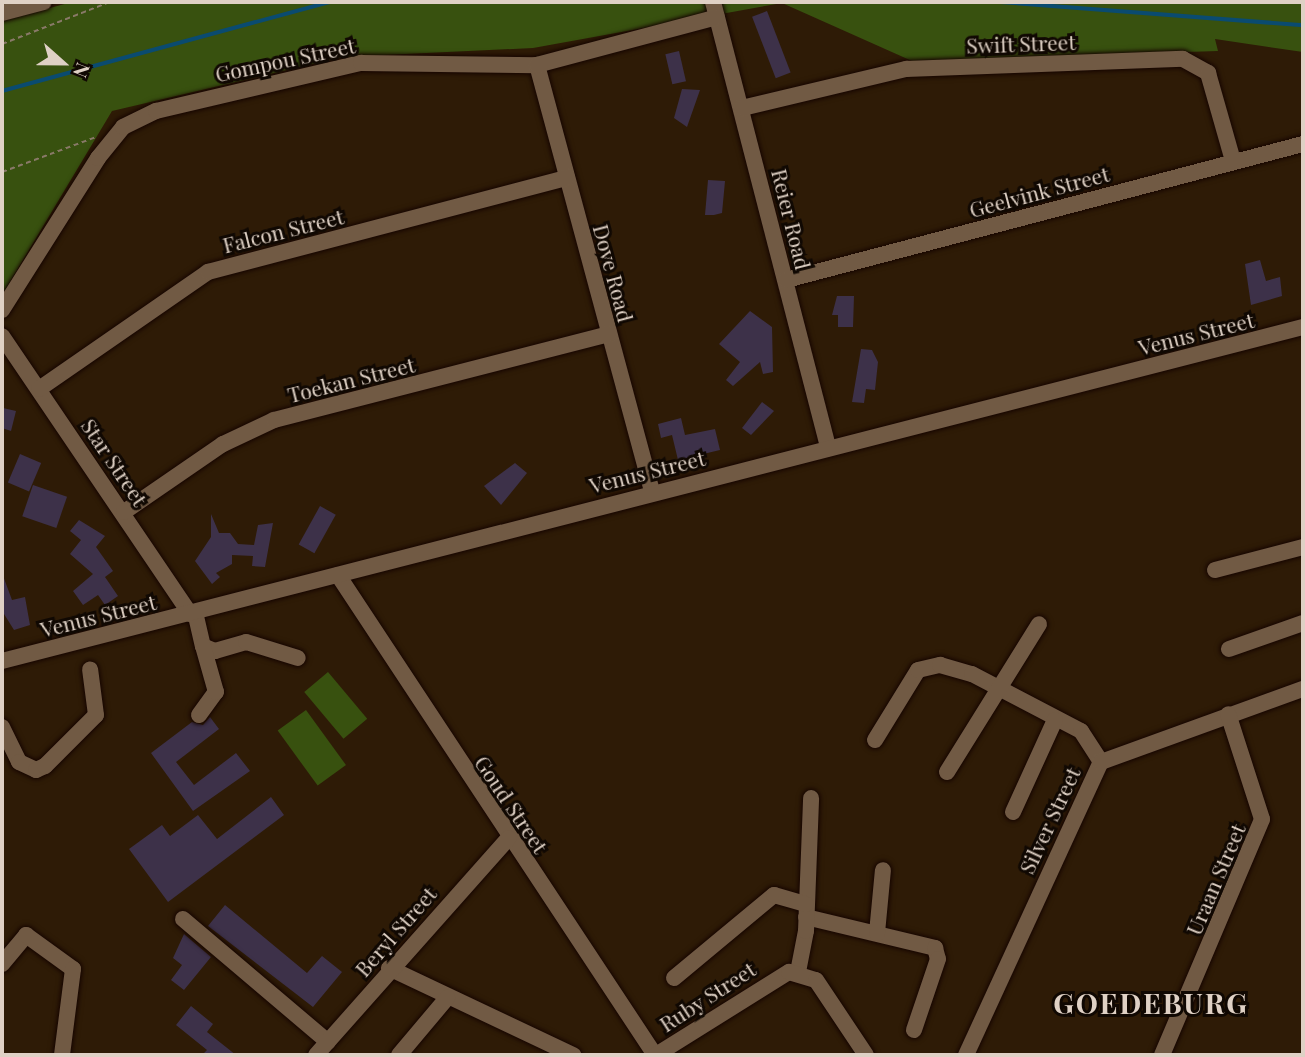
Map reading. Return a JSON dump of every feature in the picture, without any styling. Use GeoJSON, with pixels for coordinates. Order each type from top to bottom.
{"type":"FeatureCollection","features":[{"type":"Feature","properties":{"kind":"street"},"geometry":{"type":"LineString","coordinates":[[2,13],[44,2]]}},
{"type":"Feature","properties":{"kind":"street","name":"Gompou Street"},"geometry":{"type":"LineString","coordinates":[[123,127],[156,111],[361,63],[537,65],[715,9]]}},
{"type":"Feature","properties":{"kind":"street","name":"Reier Road"},"geometry":{"type":"LineString","coordinates":[[715,9],[828,448]]}},
{"type":"Feature","properties":{"kind":"street","name":"Swift Street"},"geometry":{"type":"LineString","coordinates":[[742,108],[906,69],[1183,59],[1208,73],[1233,161]]}},
{"type":"Feature","properties":{"kind":"street","name":"Dove Road"},"geometry":{"type":"LineString","coordinates":[[537,65],[652,491]]}},
{"type":"Feature","properties":{"kind":"street"},"geometry":{"type":"LineString","coordinates":[[2,310],[123,127]]}},
{"type":"Feature","properties":{"kind":"street","name":"Geelvink Street"},"geometry":{"type":"LineString","coordinates":[[786,279],[1303,144]]}},
{"type":"Feature","properties":{"kind":"street","name":"Falcon Street"},"geometry":{"type":"LineString","coordinates":[[39,390],[208,272],[566,178]]}},
{"type":"Feature","properties":{"kind":"street","name":"Venus Street"},"geometry":{"type":"LineString","coordinates":[[2,662],[652,491],[1303,327]]}},
{"type":"Feature","properties":{"kind":"street","name":"Toekan Street"},"geometry":{"type":"LineString","coordinates":[[124,512],[223,444],[274,420],[609,334]]}},
{"type":"Feature","properties":{"kind":"street","name":"Star Street"},"geometry":{"type":"LineString","coordinates":[[2,336],[192,613],[216,692],[199,715]]}},
{"type":"Feature","properties":{"kind":"street"},"geometry":{"type":"LineString","coordinates":[[1215,570],[1303,547]]}},
{"type":"Feature","properties":{"kind":"street","name":"Goud Street"},"geometry":{"type":"LineString","coordinates":[[338,575],[509,838],[656,1055]]}},
{"type":"Feature","properties":{"kind":"street"},"geometry":{"type":"LineString","coordinates":[[1229,649],[1303,623]]}},
{"type":"Feature","properties":{"kind":"street"},"geometry":{"type":"LineString","coordinates":[[947,772],[1039,624]]}},
{"type":"Feature","properties":{"kind":"street"},"geometry":{"type":"LineString","coordinates":[[203,646],[215,651],[246,642],[298,658]]}},
{"type":"Feature","properties":{"kind":"street"},"geometry":{"type":"LineString","coordinates":[[875,740],[928,664],[972,674],[1081,732],[1101,762]]}},
{"type":"Feature","properties":{"kind":"street"},"geometry":{"type":"LineString","coordinates":[[2,727],[4,748],[36,770],[54,758],[96,715],[90,669]]}},
{"type":"Feature","properties":{"kind":"street","name":"Silver Street"},"geometry":{"type":"LineString","coordinates":[[966,1055],[1101,762],[1303,689]]}},
{"type":"Feature","properties":{"kind":"street","name":"Uraan Street"},"geometry":{"type":"LineString","coordinates":[[1162,1055],[1262,819],[1228,714]]}},
{"type":"Feature","properties":{"kind":"street"},"geometry":{"type":"LineString","coordinates":[[1013,812],[1055,720]]}},
{"type":"Feature","properties":{"kind":"street"},"geometry":{"type":"LineString","coordinates":[[811,798],[806,910],[798,972],[822,987],[866,1055]]}},
{"type":"Feature","properties":{"kind":"street","name":"Beryl Street"},"geometry":{"type":"LineString","coordinates":[[316,1055],[389,968],[509,838]]}},
{"type":"Feature","properties":{"kind":"street"},"geometry":{"type":"LineString","coordinates":[[877,933],[883,870]]}},
{"type":"Feature","properties":{"kind":"street"},"geometry":{"type":"LineString","coordinates":[[674,978],[774,895],[806,910],[935,948],[938,959],[914,1030]]}},
{"type":"Feature","properties":{"kind":"street"},"geometry":{"type":"LineString","coordinates":[[183,919],[328,1042]]}},
{"type":"Feature","properties":{"kind":"street"},"geometry":{"type":"LineString","coordinates":[[2,964],[26,935],[73,969],[62,1055]]}},
{"type":"Feature","properties":{"kind":"street"},"geometry":{"type":"LineString","coordinates":[[389,968],[447,998],[573,1055]]}},
{"type":"Feature","properties":{"kind":"street","name":"Ruby Street"},"geometry":{"type":"LineString","coordinates":[[656,1055],[779,974],[798,972]]}},
{"type":"Feature","properties":{"kind":"street"},"geometry":{"type":"LineString","coordinates":[[399,1055],[447,998]]}},
{"type":"Feature","properties":{"kind":"path"},"geometry":{"type":"LineString","coordinates":[[2,44],[110,2]]}},
{"type":"Feature","properties":{"kind":"path"},"geometry":{"type":"LineString","coordinates":[[2,172],[123,127]]}},
{"type":"Feature","properties":{"kind":"green space"},"geometry":{"type":"Polygon","coordinates":[[[72,2],[1303,2],[1303,52],[1215,39],[1218,51],[912,61],[782,3],[533,48],[342,57],[112,111],[2,295],[2,21],[72,2]]]}},
{"type":"Feature","properties":{"kind":"green space"},"geometry":{"type":"Polygon","coordinates":[[[328,672],[367,719],[343,739],[304,692],[328,672]]]}},
{"type":"Feature","properties":{"kind":"green space"},"geometry":{"type":"Polygon","coordinates":[[[306,710],[346,765],[318,786],[278,731],[306,710]]]}},
{"type":"Feature","properties":{"kind":"building"},"geometry":{"type":"Polygon","coordinates":[[[767,11],[791,73],[776,78],[752,17],[767,11]]]}},
{"type":"Feature","properties":{"kind":"building"},"geometry":{"type":"Polygon","coordinates":[[[679,51],[686,81],[672,84],[665,54],[679,51]]]}},
{"type":"Feature","properties":{"kind":"building"},"geometry":{"type":"Polygon","coordinates":[[[682,89],[700,90],[687,127],[674,118],[682,89]]]}},
{"type":"Feature","properties":{"kind":"building"},"geometry":{"type":"Polygon","coordinates":[[[708,180],[725,181],[722,213],[705,215],[708,180]]]}},
{"type":"Feature","properties":{"kind":"building"},"geometry":{"type":"Polygon","coordinates":[[[1260,260],[1266,281],[1280,277],[1282,296],[1251,305],[1245,264],[1260,260]]]}},
{"type":"Feature","properties":{"kind":"building"},"geometry":{"type":"Polygon","coordinates":[[[837,296],[854,296],[853,327],[838,327],[838,315],[832,315],[837,296]]]}},
{"type":"Feature","properties":{"kind":"building"},"geometry":{"type":"Polygon","coordinates":[[[750,311],[772,327],[773,372],[763,374],[760,362],[733,386],[726,380],[740,362],[719,344],[750,311]]]}},
{"type":"Feature","properties":{"kind":"building"},"geometry":{"type":"Polygon","coordinates":[[[861,349],[872,350],[878,362],[875,390],[866,389],[864,403],[852,402],[861,349]]]}},
{"type":"Feature","properties":{"kind":"building"},"geometry":{"type":"Polygon","coordinates":[[[762,402],[774,411],[751,435],[742,428],[762,402]]]}},
{"type":"Feature","properties":{"kind":"building"},"geometry":{"type":"Polygon","coordinates":[[[3,408],[16,411],[11,431],[2,428],[3,408]]]}},
{"type":"Feature","properties":{"kind":"building"},"geometry":{"type":"Polygon","coordinates":[[[681,418],[685,435],[715,429],[720,450],[678,460],[672,435],[661,438],[658,424],[681,418]]]}},
{"type":"Feature","properties":{"kind":"building"},"geometry":{"type":"Polygon","coordinates":[[[20,454],[41,463],[29,492],[8,483],[20,454]]]}},
{"type":"Feature","properties":{"kind":"building"},"geometry":{"type":"Polygon","coordinates":[[[515,463],[527,473],[501,505],[484,486],[515,463]]]}},
{"type":"Feature","properties":{"kind":"building"},"geometry":{"type":"Polygon","coordinates":[[[33,485],[67,497],[56,528],[22,516],[33,485]]]}},
{"type":"Feature","properties":{"kind":"building"},"geometry":{"type":"Polygon","coordinates":[[[320,506],[336,515],[314,553],[299,544],[320,506]]]}},
{"type":"Feature","properties":{"kind":"building"},"geometry":{"type":"Polygon","coordinates":[[[211,514],[219,533],[230,533],[238,544],[254,545],[258,525],[273,523],[265,567],[252,566],[253,556],[232,555],[232,564],[216,573],[220,577],[212,584],[195,561],[211,537],[211,514]]]}},
{"type":"Feature","properties":{"kind":"building"},"geometry":{"type":"Polygon","coordinates":[[[79,520],[105,536],[96,547],[113,571],[105,577],[118,596],[105,605],[98,595],[83,605],[73,591],[93,574],[70,554],[81,540],[70,531],[79,520]]]}},
{"type":"Feature","properties":{"kind":"building"},"geometry":{"type":"Polygon","coordinates":[[[2,573],[12,600],[25,597],[30,625],[14,630],[4,614],[2,573]]]}},
{"type":"Feature","properties":{"kind":"building"},"geometry":{"type":"Polygon","coordinates":[[[210,717],[219,729],[176,762],[194,785],[236,753],[250,771],[193,811],[151,753],[192,722],[203,725],[210,717]]]}},
{"type":"Feature","properties":{"kind":"building"},"geometry":{"type":"Polygon","coordinates":[[[271,797],[284,815],[168,902],[129,849],[162,825],[170,836],[198,815],[217,839],[271,797]]]}},
{"type":"Feature","properties":{"kind":"building"},"geometry":{"type":"Polygon","coordinates":[[[225,905],[307,973],[322,956],[342,972],[313,1007],[208,926],[225,905]]]}},
{"type":"Feature","properties":{"kind":"building"},"geometry":{"type":"Polygon","coordinates":[[[184,934],[211,957],[184,990],[171,980],[182,965],[173,958],[184,934]]]}},
{"type":"Feature","properties":{"kind":"building"},"geometry":{"type":"Polygon","coordinates":[[[191,1006],[213,1024],[207,1032],[236,1055],[202,1055],[207,1050],[176,1025],[191,1006]]]}},
{"type":"Feature","properties":{"kind":"waterway"},"geometry":{"type":"LineString","coordinates":[[2,91],[330,2]]}},
{"type":"Feature","properties":{"kind":"waterway"},"geometry":{"type":"LineString","coordinates":[[1001,2],[1303,25]]}},
{"type":"Feature","properties":{"kind":"district","name":"GOEDEBURG"},"geometry":{"type":"Point","coordinates":[1151,1003]}}]}
